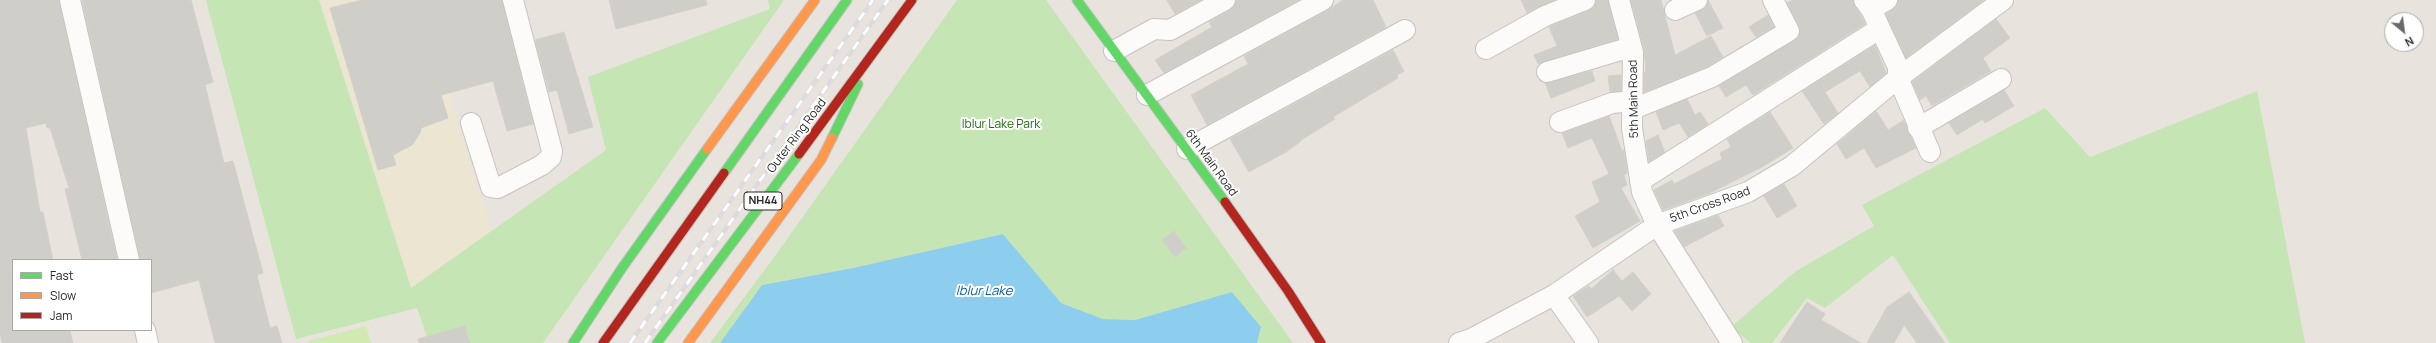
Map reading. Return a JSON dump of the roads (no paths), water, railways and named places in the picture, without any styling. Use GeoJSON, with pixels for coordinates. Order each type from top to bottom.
{"type":"FeatureCollection","features":[{"type":"Feature","properties":{"kind":"main road"},"geometry":{"type":"LineString","coordinates":[[573,343],[622,268],[815,0]]}},
{"type":"Feature","properties":{"kind":"main road"},"geometry":{"type":"LineString","coordinates":[[603,343],[848,0]]}},
{"type":"Feature","properties":{"kind":"main road","name":"Outer Ring Road"},"geometry":{"type":"LineString","coordinates":[[657,343],[870,60],[912,0]]}},
{"type":"Feature","properties":{"kind":"main road","name":"6th Main Road"},"geometry":{"type":"LineString","coordinates":[[1076,0],[1187,149],[1288,291],[1321,343]]}},
{"type":"Feature","properties":{"kind":"main road"},"geometry":{"type":"LineString","coordinates":[[688,343],[821,160],[870,60]]}},
{"type":"Feature","properties":{"kind":"street"},"geometry":{"type":"LineString","coordinates":[[70,0],[129,259]]}},
{"type":"Feature","properties":{"kind":"street"},"geometry":{"type":"LineString","coordinates":[[471,123],[491,187],[498,188],[542,165],[551,157],[552,151],[513,0]]}},
{"type":"Feature","properties":{"kind":"street"},"geometry":{"type":"LineString","coordinates":[[1114,51],[1154,29],[1170,30],[1225,0]]}},
{"type":"Feature","properties":{"kind":"street"},"geometry":{"type":"LineString","coordinates":[[1147,95],[1323,0]]}},
{"type":"Feature","properties":{"kind":"street"},"geometry":{"type":"LineString","coordinates":[[1486,49],[1545,16],[1585,0]]}},
{"type":"Feature","properties":{"kind":"street","name":"5th Main Road"},"geometry":{"type":"LineString","coordinates":[[1619,0],[1633,52],[1632,128],[1642,192],[1657,225],[1732,343]]}},
{"type":"Feature","properties":{"kind":"street"},"geometry":{"type":"LineString","coordinates":[[1675,10],[1697,0]]}},
{"type":"Feature","properties":{"kind":"street"},"geometry":{"type":"LineString","coordinates":[[1560,122],[1612,103],[1633,105],[1712,77],[1789,31],[1773,0]]}},
{"type":"Feature","properties":{"kind":"street","name":"5th Cross Road"},"geometry":{"type":"LineString","coordinates":[[1459,343],[1471,339],[1554,295],[1657,225],[1748,192],[1792,166],[1898,78],[2003,0]]}},
{"type":"Feature","properties":{"kind":"street"},"geometry":{"type":"LineString","coordinates":[[1874,3],[1879,29],[1898,67],[1898,78],[1918,128],[1930,152]]}},
{"type":"Feature","properties":{"kind":"street"},"geometry":{"type":"LineString","coordinates":[[1640,181],[1879,29]]}},
{"type":"Feature","properties":{"kind":"street"},"geometry":{"type":"LineString","coordinates":[[1187,149],[1405,30]]}},
{"type":"Feature","properties":{"kind":"street"},"geometry":{"type":"LineString","coordinates":[[1547,72],[1631,47]]}},
{"type":"Feature","properties":{"kind":"street"},"geometry":{"type":"LineString","coordinates":[[1918,128],[2001,79]]}},
{"type":"Feature","properties":{"kind":"street"},"geometry":{"type":"LineString","coordinates":[[1554,295],[1588,343]]}},
{"type":"Feature","properties":{"kind":"street"},"geometry":{"type":"LineString","coordinates":[[145,331],[148,343]]}},
{"type":"Feature","properties":{"kind":"water","name":"Iblur Lake"},"geometry":{"type":"Polygon","coordinates":[[[1003,234],[1061,303],[1103,319],[1135,320],[1232,292],[1261,327],[1257,343],[720,343],[762,285],[853,268],[1003,234]]]}},
{"type":"Feature","properties":{"kind":"railway"},"geometry":{"type":"LineString","coordinates":[[630,343],[873,0]]}},
{"type":"Feature","properties":{"kind":"railway"},"geometry":{"type":"LineString","coordinates":[[645,343],[888,0]]}},
{"type":"Feature","properties":{"kind":"park label","name":"Iblur Lake Park"},"geometry":{"type":"Point","coordinates":[1001,125]}}]}
